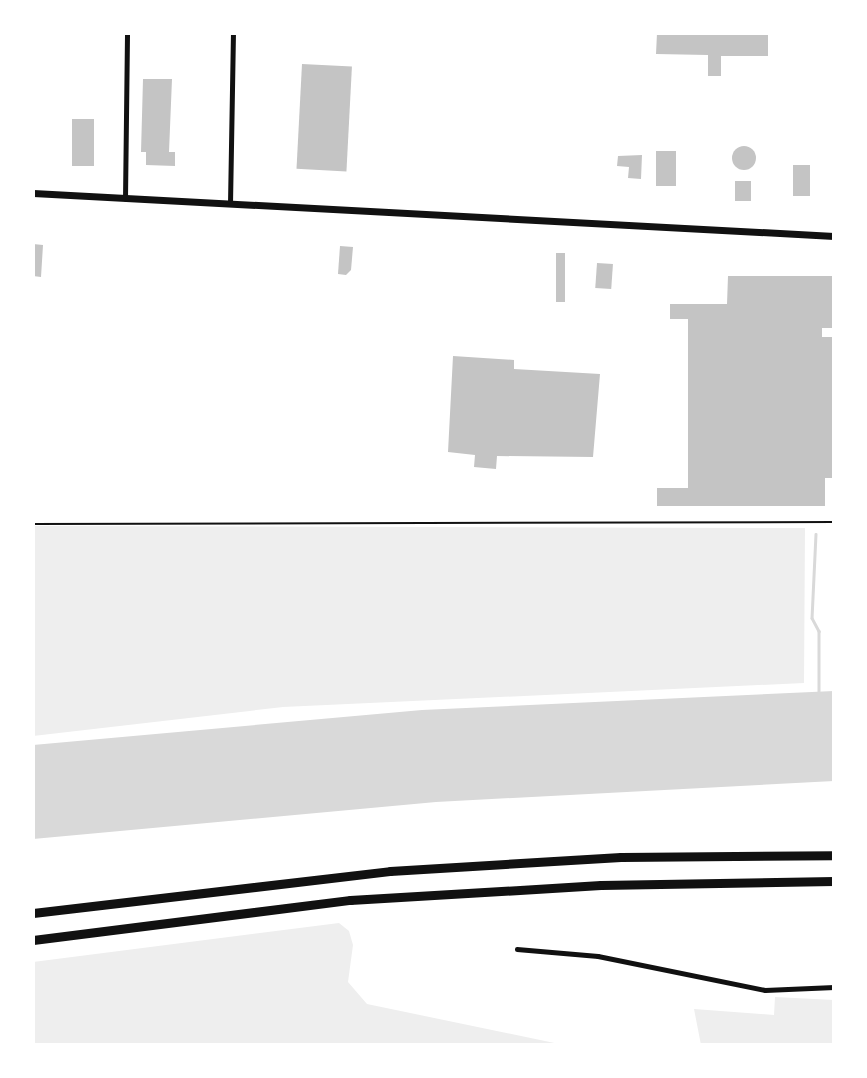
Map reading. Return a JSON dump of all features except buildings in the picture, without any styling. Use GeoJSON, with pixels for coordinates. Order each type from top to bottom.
{"type":"FeatureCollection","features":[{"type":"Feature","properties":{"kind":"highway"},"geometry":{"type":"LineString","coordinates":[[33,913],[390,871],[621,856],[834,855]]}},
{"type":"Feature","properties":{"kind":"highway"},"geometry":{"type":"LineString","coordinates":[[33,940],[350,900],[601,885],[834,881]]}},
{"type":"Feature","properties":{"kind":"main road"},"geometry":{"type":"LineString","coordinates":[[33,193],[834,236]]}},
{"type":"Feature","properties":{"kind":"street"},"geometry":{"type":"LineString","coordinates":[[125,200],[127,33]]}},
{"type":"Feature","properties":{"kind":"street"},"geometry":{"type":"LineString","coordinates":[[230,205],[233,33]]}},
{"type":"Feature","properties":{"kind":"street"},"geometry":{"type":"LineString","coordinates":[[517,949],[598,956],[765,990],[834,987]]}},
{"type":"Feature","properties":{"kind":"path"},"geometry":{"type":"LineString","coordinates":[[33,524],[834,522]]}},
{"type":"Feature","properties":{"kind":"shaded area"},"geometry":{"type":"Polygon","coordinates":[[[33,526],[805,528],[804,683],[283,707],[33,736],[33,526]]]}},
{"type":"Feature","properties":{"kind":"shaded area"},"geometry":{"type":"Polygon","coordinates":[[[834,691],[834,781],[436,802],[33,839],[33,745],[422,710],[834,691]]]}},
{"type":"Feature","properties":{"kind":"shaded area"},"geometry":{"type":"Polygon","coordinates":[[[339,923],[349,931],[353,945],[348,982],[367,1004],[564,1045],[33,1045],[33,962],[339,923]]]}},
{"type":"Feature","properties":{"kind":"shaded area"},"geometry":{"type":"Polygon","coordinates":[[[775,997],[834,1000],[834,1045],[701,1045],[694,1009],[774,1015],[775,997]]]}},
{"type":"Feature","properties":{"kind":"waterway"},"geometry":{"type":"LineString","coordinates":[[816,534],[812,618],[819,631],[819,692]]}}]}
